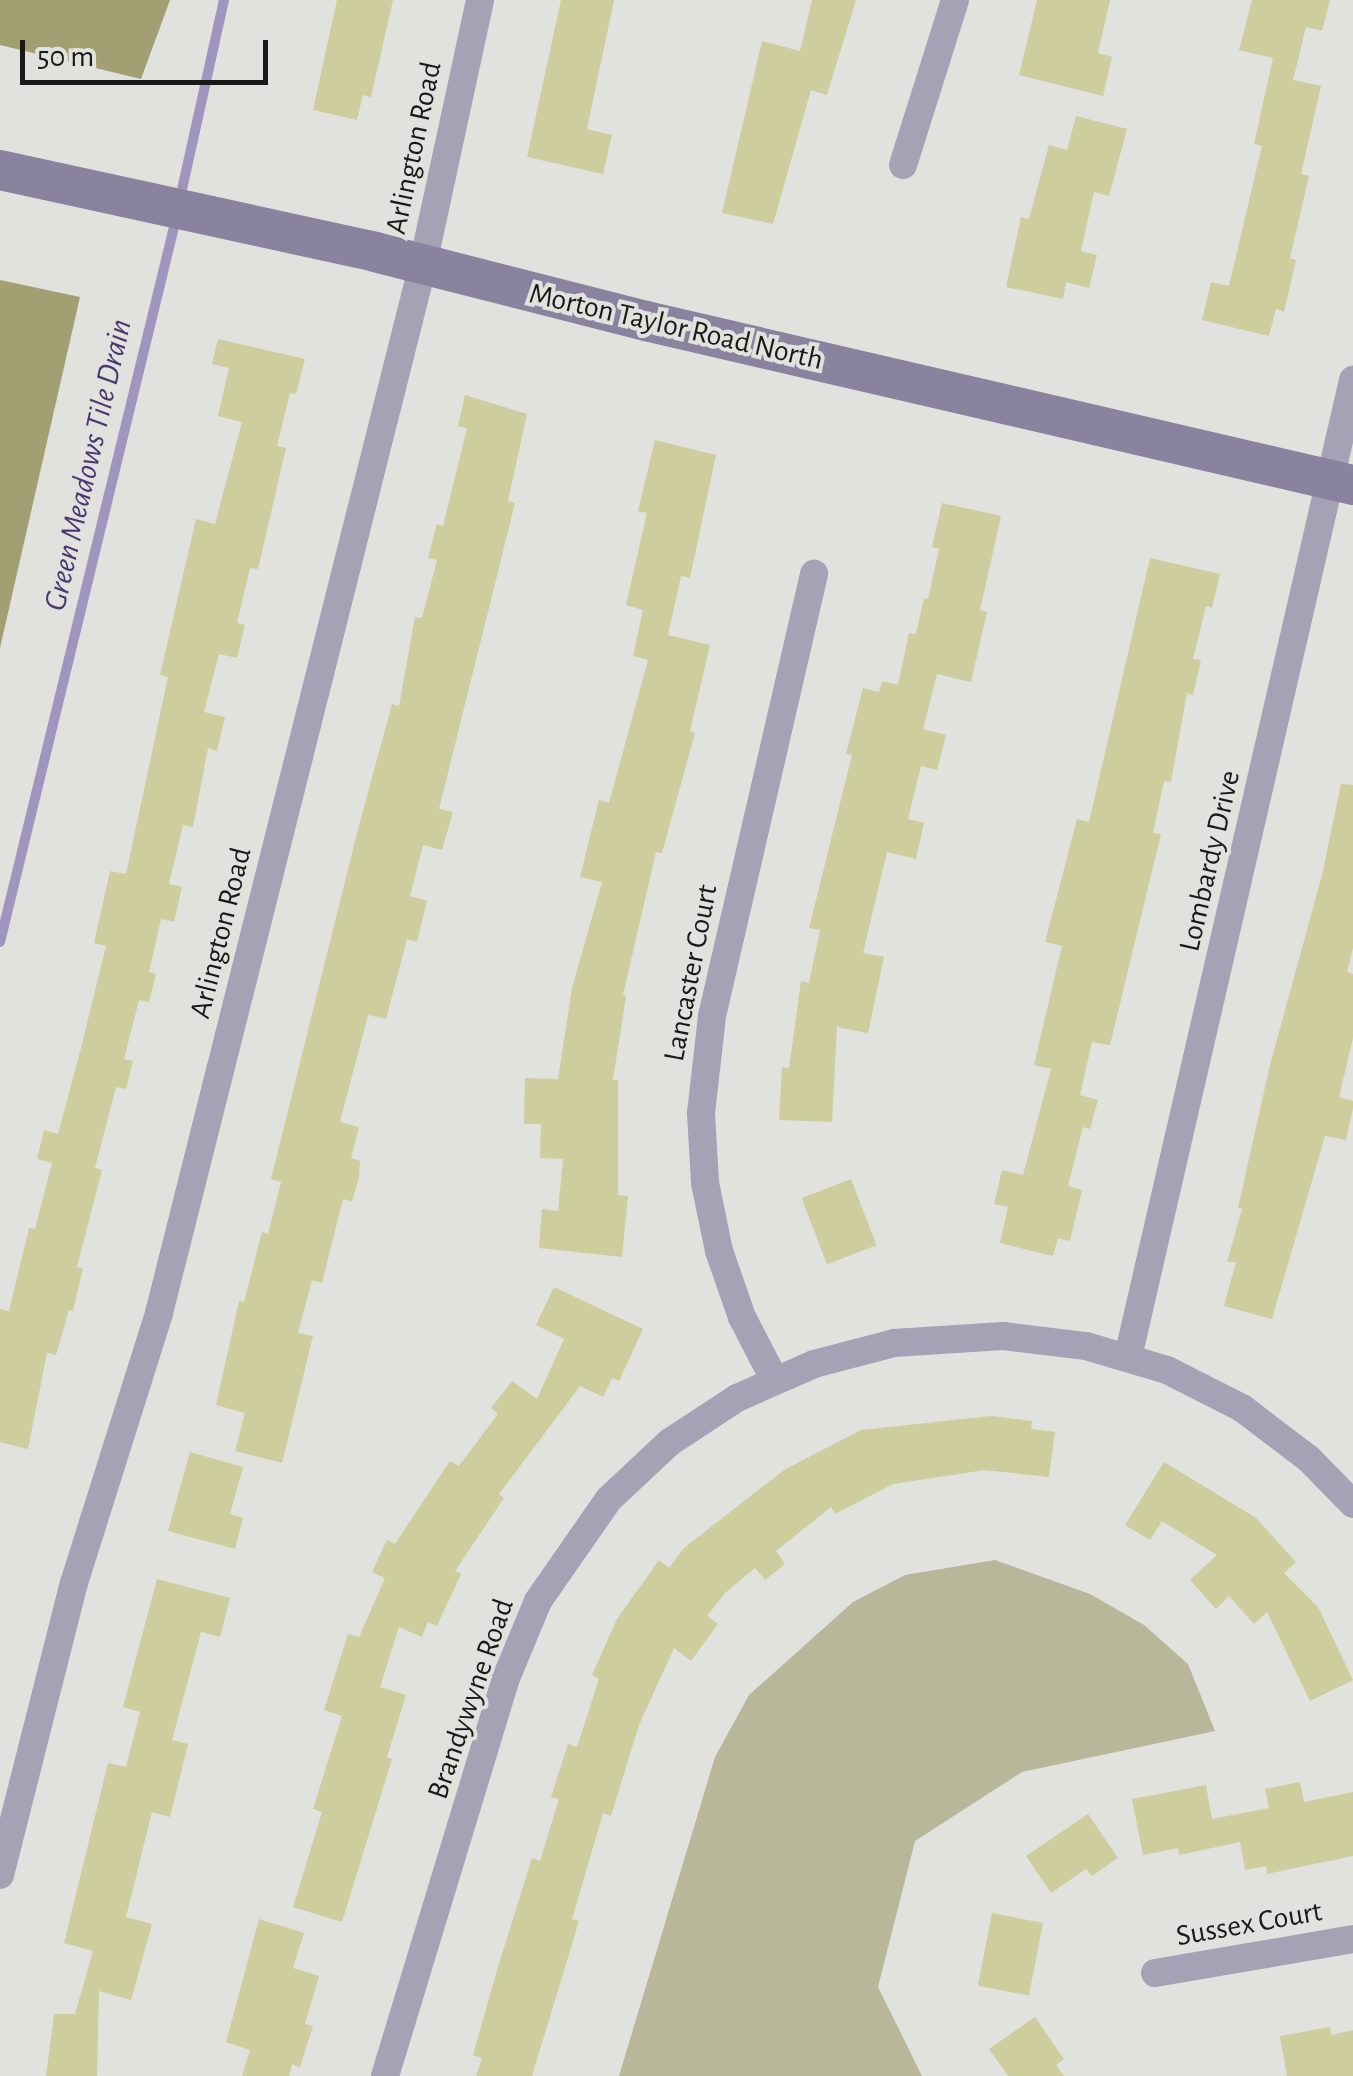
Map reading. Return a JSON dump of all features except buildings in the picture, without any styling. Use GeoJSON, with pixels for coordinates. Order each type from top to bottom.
{"type":"FeatureCollection","features":[{"type":"Feature","properties":{"kind":"street","name":"Arlington Road"},"geometry":{"type":"LineString","coordinates":[[0,1875],[74,1582],[164,1294],[423,264],[480,0]]}},
{"type":"Feature","properties":{"kind":"street"},"geometry":{"type":"LineString","coordinates":[[903,166],[954,0]]}},
{"type":"Feature","properties":{"kind":"street","name":"Morton Taylor Road North"},"geometry":{"type":"LineString","coordinates":[[0,170],[423,264],[646,321],[1342,482]]}},
{"type":"Feature","properties":{"kind":"street","name":"Lombardy Drive"},"geometry":{"type":"LineString","coordinates":[[1128,1356],[1342,482],[1353,380]]}},
{"type":"Feature","properties":{"kind":"street","name":"Lancaster Court"},"geometry":{"type":"LineString","coordinates":[[774,1379],[742,1317],[718,1252],[704,1183],[701,1113],[712,1016],[814,574]]}},
{"type":"Feature","properties":{"kind":"street","name":"Brandywyne Road"},"geometry":{"type":"LineString","coordinates":[[386,2076],[506,1678],[538,1602],[583,1531],[638,1470],[702,1420],[774,1379],[854,1352],[945,1337],[1045,1339],[1128,1356],[1166,1370],[1242,1408],[1309,1459],[1353,1504]]}},
{"type":"Feature","properties":{"kind":"street","name":"Sussex Court"},"geometry":{"type":"LineString","coordinates":[[1155,1973],[1353,1939]]}},
{"type":"Feature","properties":{"kind":"green space"},"geometry":{"type":"Polygon","coordinates":[[[995,1560],[1090,1594],[1144,1625],[1188,1664],[1215,1731],[1022,1772],[915,1841],[878,1987],[922,2076],[619,2076],[715,1757],[749,1695],[853,1602],[905,1575],[995,1560]]]}},
{"type":"Feature","properties":{"kind":"shaded area"},"geometry":{"type":"Polygon","coordinates":[[[0,0],[170,0],[141,79],[0,45],[0,0]]]}},
{"type":"Feature","properties":{"kind":"shaded area"},"geometry":{"type":"Polygon","coordinates":[[[0,280],[80,297],[0,648],[0,280]]]}},
{"type":"Feature","properties":{"kind":"waterway","name":"Green Meadows Tile Drain"},"geometry":{"type":"LineString","coordinates":[[179,203],[224,0]]}},
{"type":"Feature","properties":{"kind":"waterway","name":"Green Meadows Tile Drain"},"geometry":{"type":"LineString","coordinates":[[0,942],[176,219]]}}]}
